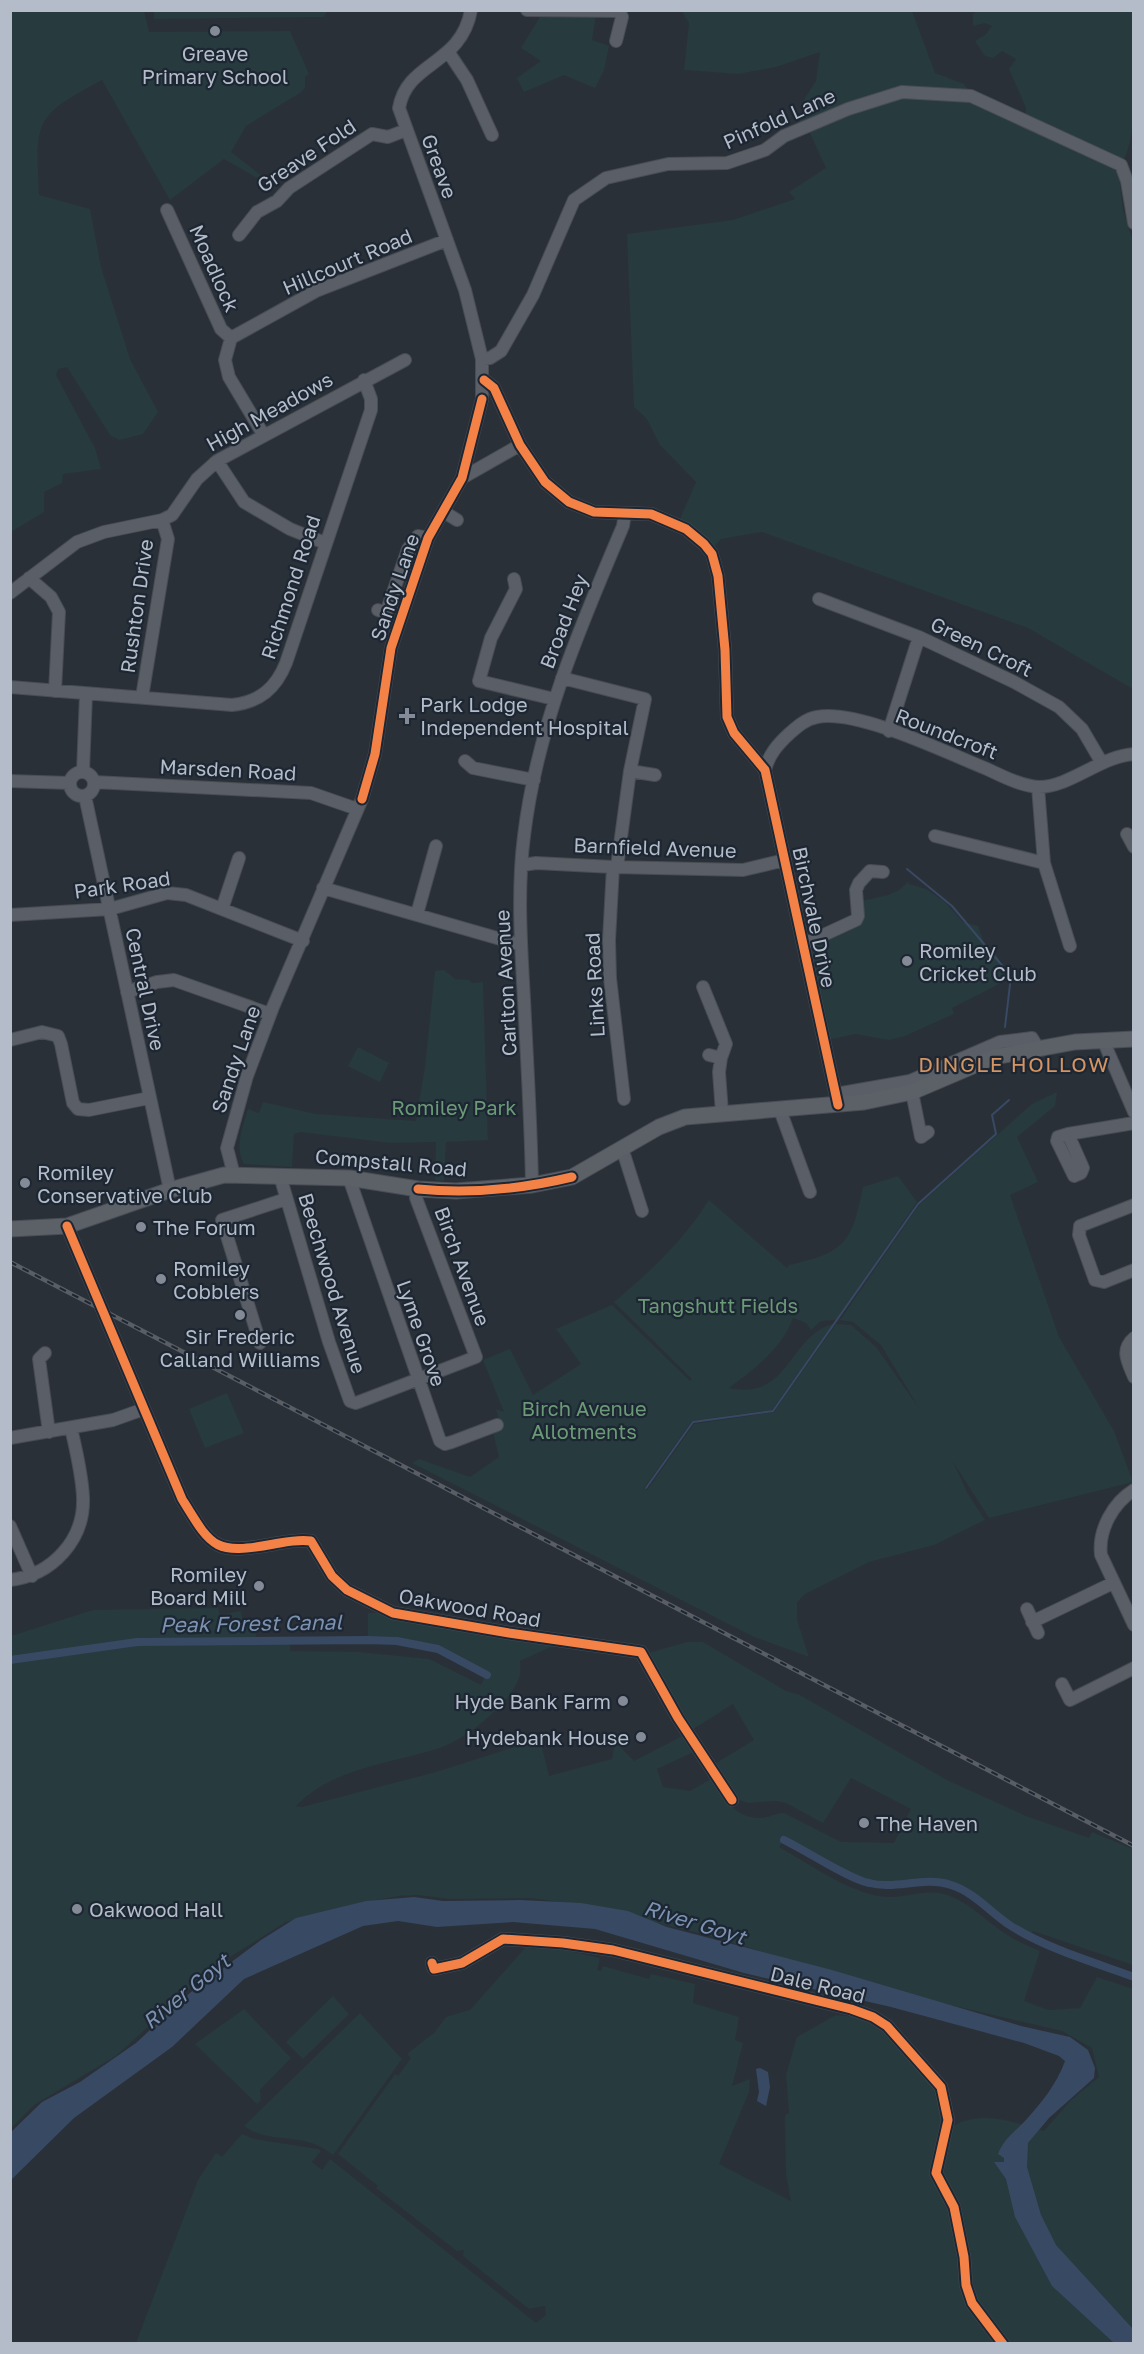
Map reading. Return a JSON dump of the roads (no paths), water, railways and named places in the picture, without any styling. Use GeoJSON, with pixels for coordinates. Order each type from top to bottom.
{"type":"FeatureCollection","features":[{"type":"Feature","properties":{"kind":"main road","name":"Compstall Road"},"geometry":{"type":"LineString","coordinates":[[10,1229],[67,1226],[170,1190],[211,1178],[234,1175],[350,1178],[418,1189],[467,1191],[532,1185],[572,1177],[659,1127],[685,1117],[780,1110],[837,1100],[912,1092],[994,1057],[1038,1048],[1103,1040],[1134,1039]]}},
{"type":"Feature","properties":{"kind":"street","name":"Greave"},"geometry":{"type":"LineString","coordinates":[[471,10],[465,33],[449,53],[422,71],[404,90],[399,108],[465,290],[482,358]]}},
{"type":"Feature","properties":{"kind":"street"},"geometry":{"type":"LineString","coordinates":[[527,10],[619,11],[622,17],[616,41]]}},
{"type":"Feature","properties":{"kind":"street"},"geometry":{"type":"LineString","coordinates":[[449,53],[467,80],[492,135]]}},
{"type":"Feature","properties":{"kind":"street","name":"Pinfold Lane"},"geometry":{"type":"LineString","coordinates":[[482,358],[490,358],[501,351],[533,295],[571,206],[585,190],[606,178],[657,166],[727,163],[765,150],[784,136],[848,109],[902,92],[971,96],[1121,165],[1127,181],[1134,223]]}},
{"type":"Feature","properties":{"kind":"street","name":"Greave Fold"},"geometry":{"type":"LineString","coordinates":[[239,235],[257,212],[277,201],[289,188],[346,150],[372,134],[388,137],[406,130]]}},
{"type":"Feature","properties":{"kind":"street","name":"Moadlock"},"geometry":{"type":"LineString","coordinates":[[167,210],[221,328],[231,338]]}},
{"type":"Feature","properties":{"kind":"street","name":"Hillcourt Road"},"geometry":{"type":"LineString","coordinates":[[231,338],[316,291],[447,240]]}},
{"type":"Feature","properties":{"kind":"street"},"geometry":{"type":"LineString","coordinates":[[231,338],[225,360],[229,377],[263,434]]}},
{"type":"Feature","properties":{"kind":"street","name":"Sandy Lane"},"geometry":{"type":"LineString","coordinates":[[378,610],[386,614],[422,544],[467,476],[480,412],[484,380],[482,358]]}},
{"type":"Feature","properties":{"kind":"street","name":"High Meadows"},"geometry":{"type":"LineString","coordinates":[[162,520],[171,515],[197,479],[217,461],[263,434],[405,360]]}},
{"type":"Feature","properties":{"kind":"street","name":"Richmond Road"},"geometry":{"type":"LineString","coordinates":[[10,687],[232,705],[258,698],[274,688],[286,663],[371,410],[371,399],[364,380]]}},
{"type":"Feature","properties":{"kind":"street"},"geometry":{"type":"LineString","coordinates":[[484,380],[494,388],[520,446],[545,482],[569,502],[585,509],[594,512],[625,513]]}},
{"type":"Feature","properties":{"kind":"street"},"geometry":{"type":"LineString","coordinates":[[467,476],[520,446]]}},
{"type":"Feature","properties":{"kind":"street"},"geometry":{"type":"LineString","coordinates":[[217,461],[244,502],[290,529],[325,543]]}},
{"type":"Feature","properties":{"kind":"street"},"geometry":{"type":"LineString","coordinates":[[444,512],[457,520]]}},
{"type":"Feature","properties":{"kind":"street","name":"Birchvale Drive"},"geometry":{"type":"LineString","coordinates":[[625,513],[651,514],[686,529],[704,544],[711,554],[718,576],[725,650],[724,693],[727,717],[734,734],[765,770],[804,944],[819,1028],[837,1100]]}},
{"type":"Feature","properties":{"kind":"street","name":"Broad Hey"},"geometry":{"type":"LineString","coordinates":[[534,780],[554,699],[622,526],[625,513]]}},
{"type":"Feature","properties":{"kind":"street"},"geometry":{"type":"LineString","coordinates":[[10,593],[51,560],[88,537],[162,520]]}},
{"type":"Feature","properties":{"kind":"street","name":"Rushton Drive"},"geometry":{"type":"LineString","coordinates":[[142,697],[168,539],[162,520]]}},
{"type":"Feature","properties":{"kind":"street","name":"Sandy Lane"},"geometry":{"type":"LineString","coordinates":[[234,1175],[228,1148],[251,1064],[357,809],[375,754],[391,648],[422,544]]}},
{"type":"Feature","properties":{"kind":"street"},"geometry":{"type":"LineString","coordinates":[[29,578],[51,597],[59,612],[55,691]]}},
{"type":"Feature","properties":{"kind":"street"},"geometry":{"type":"LineString","coordinates":[[514,579],[516,589],[491,638],[478,686],[554,699]]}},
{"type":"Feature","properties":{"kind":"street","name":"Green Croft"},"geometry":{"type":"LineString","coordinates":[[819,599],[919,637],[1014,682],[1059,707],[1082,729],[1102,763]]}},
{"type":"Feature","properties":{"kind":"street"},"geometry":{"type":"LineString","coordinates":[[889,731],[919,637]]}},
{"type":"Feature","properties":{"kind":"street","name":"Links Road"},"geometry":{"type":"LineString","coordinates":[[562,678],[645,699],[630,771],[615,867],[609,940],[609,978],[624,1099]]}},
{"type":"Feature","properties":{"kind":"street"},"geometry":{"type":"LineString","coordinates":[[83,772],[86,694]]}},
{"type":"Feature","properties":{"kind":"street","name":"Roundcroft"},"geometry":{"type":"LineString","coordinates":[[765,770],[768,758],[801,724],[814,717],[847,717],[889,731],[1015,781],[1038,787]]}},
{"type":"Feature","properties":{"kind":"street"},"geometry":{"type":"LineString","coordinates":[[1070,946],[1044,862],[1038,787],[1055,783],[1119,755],[1134,754]]}},
{"type":"Feature","properties":{"kind":"street"},"geometry":{"type":"LineString","coordinates":[[465,761],[473,768],[534,780]]}},
{"type":"Feature","properties":{"kind":"street"},"geometry":{"type":"LineString","coordinates":[[630,771],[655,775]]}},
{"type":"Feature","properties":{"kind":"street"},"geometry":{"type":"LineString","coordinates":[[83,772],[91,775],[94,782],[92,791],[85,796],[75,793],[70,783],[74,775],[83,772]]}},
{"type":"Feature","properties":{"kind":"street","name":"Carlton Avenue"},"geometry":{"type":"LineString","coordinates":[[532,1185],[531,1116],[521,945],[524,838],[534,780]]}},
{"type":"Feature","properties":{"kind":"street"},"geometry":{"type":"LineString","coordinates":[[10,781],[70,783]]}},
{"type":"Feature","properties":{"kind":"street","name":"Marsden Road"},"geometry":{"type":"LineString","coordinates":[[94,782],[311,793],[357,809]]}},
{"type":"Feature","properties":{"kind":"street","name":"Central Drive"},"geometry":{"type":"LineString","coordinates":[[85,796],[170,1190]]}},
{"type":"Feature","properties":{"kind":"street"},"geometry":{"type":"LineString","coordinates":[[1127,834],[1134,847]]}},
{"type":"Feature","properties":{"kind":"street"},"geometry":{"type":"LineString","coordinates":[[935,836],[1044,862]]}},
{"type":"Feature","properties":{"kind":"street"},"geometry":{"type":"LineString","coordinates":[[417,914],[436,846]]}},
{"type":"Feature","properties":{"kind":"street"},"geometry":{"type":"LineString","coordinates":[[222,909],[239,858]]}},
{"type":"Feature","properties":{"kind":"street","name":"Barnfield Avenue"},"geometry":{"type":"LineString","coordinates":[[523,865],[536,863],[743,870],[785,860]]}},
{"type":"Feature","properties":{"kind":"street"},"geometry":{"type":"LineString","coordinates":[[804,944],[856,920],[858,916],[855,897],[859,883],[870,871],[883,872]]}},
{"type":"Feature","properties":{"kind":"street"},"geometry":{"type":"LineString","coordinates":[[323,888],[521,945]]}},
{"type":"Feature","properties":{"kind":"street","name":"Park Road"},"geometry":{"type":"LineString","coordinates":[[10,915],[110,909],[167,893],[186,895],[303,940]]}},
{"type":"Feature","properties":{"kind":"street"},"geometry":{"type":"LineString","coordinates":[[127,992],[157,982],[174,980],[270,1014]]}},
{"type":"Feature","properties":{"kind":"street"},"geometry":{"type":"LineString","coordinates":[[702,987],[726,1044],[715,1056],[719,1072],[722,1113]]}},
{"type":"Feature","properties":{"kind":"street"},"geometry":{"type":"LineString","coordinates":[[10,1040],[42,1032],[57,1036],[61,1044],[73,1103],[78,1109],[88,1110],[149,1098]]}},
{"type":"Feature","properties":{"kind":"street","name":"Compstall Road"},"geometry":{"type":"LineString","coordinates":[[837,1100],[910,1081],[1000,1042],[1032,1038],[1038,1048]]}},
{"type":"Feature","properties":{"kind":"street"},"geometry":{"type":"LineString","coordinates":[[1103,1040],[1134,1112]]}},
{"type":"Feature","properties":{"kind":"street"},"geometry":{"type":"LineString","coordinates":[[912,1092],[924,1139]]}},
{"type":"Feature","properties":{"kind":"street"},"geometry":{"type":"LineString","coordinates":[[780,1110],[810,1192]]}},
{"type":"Feature","properties":{"kind":"street"},"geometry":{"type":"LineString","coordinates":[[1068,1134],[1134,1123]]}},
{"type":"Feature","properties":{"kind":"street"},"geometry":{"type":"LineString","coordinates":[[622,1148],[642,1211]]}},
{"type":"Feature","properties":{"kind":"street","name":"Beechwood Avenue"},"geometry":{"type":"LineString","coordinates":[[280,1176],[350,1401],[356,1403],[417,1380]]}},
{"type":"Feature","properties":{"kind":"street","name":"Lyme Grove"},"geometry":{"type":"LineString","coordinates":[[350,1178],[417,1380],[440,1441],[445,1444],[497,1425]]}},
{"type":"Feature","properties":{"kind":"street","name":"Birch Avenue"},"geometry":{"type":"LineString","coordinates":[[417,1380],[476,1357],[416,1198],[418,1189]]}},
{"type":"Feature","properties":{"kind":"street"},"geometry":{"type":"LineString","coordinates":[[260,1343],[222,1220],[286,1200]]}},
{"type":"Feature","properties":{"kind":"street"},"geometry":{"type":"LineString","coordinates":[[1134,1205],[1080,1226],[1079,1235],[1095,1280],[1104,1282],[1134,1270]]}},
{"type":"Feature","properties":{"kind":"street","name":"Oakwood Road"},"geometry":{"type":"LineString","coordinates":[[67,1226],[182,1498],[203,1532],[216,1546],[230,1551],[299,1539],[311,1541],[332,1576],[347,1590],[393,1612],[509,1633],[641,1652],[678,1718],[732,1800]]}},
{"type":"Feature","properties":{"kind":"street"},"geometry":{"type":"LineString","coordinates":[[1134,1338],[1126,1346],[1125,1355],[1134,1377]]}},
{"type":"Feature","properties":{"kind":"street"},"geometry":{"type":"LineString","coordinates":[[38,1356],[49,1432]]}},
{"type":"Feature","properties":{"kind":"street"},"geometry":{"type":"LineString","coordinates":[[10,1438],[113,1420],[144,1409]]}},
{"type":"Feature","properties":{"kind":"street"},"geometry":{"type":"LineString","coordinates":[[10,1580],[32,1576],[52,1564],[64,1553],[80,1521],[83,1498],[71,1428]]}},
{"type":"Feature","properties":{"kind":"street"},"geometry":{"type":"LineString","coordinates":[[1134,1490],[1120,1500],[1101,1536],[1101,1555],[1134,1625]]}},
{"type":"Feature","properties":{"kind":"street"},"geometry":{"type":"LineString","coordinates":[[10,1526],[32,1576]]}},
{"type":"Feature","properties":{"kind":"street"},"geometry":{"type":"LineString","coordinates":[[1026,1609],[1035,1627],[1113,1583]]}},
{"type":"Feature","properties":{"kind":"street"},"geometry":{"type":"LineString","coordinates":[[1062,1684],[1070,1700],[1134,1668]]}},
{"type":"Feature","properties":{"kind":"street","name":"Dale Road"},"geometry":{"type":"LineString","coordinates":[[432,1963],[434,1969],[462,1964],[503,1940],[563,1943],[613,1950],[851,2009],[873,2017],[887,2026],[941,2087],[948,2120],[936,2174],[954,2207],[964,2257],[966,2284],[972,2303],[1003,2343]]}},
{"type":"Feature","properties":{"kind":"water"},"geometry":{"type":"Polygon","coordinates":[[[414,1897],[443,1901],[520,1900],[581,1903],[628,1911],[667,1927],[832,1970],[1021,2026],[1070,2037],[1088,2050],[1095,2068],[1094,2078],[1049,2118],[1028,2143],[1027,2167],[1041,2215],[1056,2245],[1133,2329],[1133,2343],[1114,2343],[1052,2286],[1015,2217],[1006,2179],[994,2162],[1004,2162],[1004,2158],[998,2154],[1003,2144],[1043,2100],[1053,2085],[1065,2061],[1059,2056],[1024,2043],[891,2007],[744,1973],[595,1929],[513,1922],[437,1927],[398,1921],[363,1926],[244,1979],[172,2047],[74,2118],[11,2180],[11,2132],[42,2102],[80,2082],[136,2043],[191,1992],[261,1940],[296,1918],[366,1901],[414,1897]]]}},
{"type":"Feature","properties":{"kind":"water"},"geometry":{"type":"Polygon","coordinates":[[[760,2068],[768,2072],[770,2087],[766,2106],[757,2101],[759,2092],[756,2069],[760,2068]]]}},
{"type":"Feature","properties":{"kind":"waterway"},"geometry":{"type":"LineString","coordinates":[[907,869],[952,906],[1011,976],[1005,1027]]}},
{"type":"Feature","properties":{"kind":"waterway"},"geometry":{"type":"LineString","coordinates":[[646,1488],[693,1422],[773,1411],[918,1204],[996,1134],[992,1115],[1009,1100]]}},
{"type":"Feature","properties":{"kind":"waterway","name":"Peak Forest Canal"},"geometry":{"type":"LineString","coordinates":[[10,1660],[137,1642],[368,1640],[397,1641],[438,1649],[487,1675]]}},
{"type":"Feature","properties":{"kind":"waterway","name":"Peak Forest Canal"},"geometry":{"type":"LineString","coordinates":[[784,1840],[839,1870],[869,1883],[889,1885],[930,1882],[959,1888],[1011,1926],[1040,1942],[1134,1977]]}},
{"type":"Feature","properties":{"kind":"railway"},"geometry":{"type":"LineString","coordinates":[[10,1262],[1134,1846]]}},
{"type":"Feature","properties":{"kind":"place","name":"Greave Primary School"},"geometry":{"type":"Point","coordinates":[215,31]}},
{"type":"Feature","properties":{"kind":"place","name":"Park Lodge Independent Hospital"},"geometry":{"type":"Point","coordinates":[407,716]}},
{"type":"Feature","properties":{"kind":"place","name":"Romiley Cricket Club"},"geometry":{"type":"Point","coordinates":[907,961]}},
{"type":"Feature","properties":{"kind":"place","name":"Romiley Conservative Club"},"geometry":{"type":"Point","coordinates":[25,1183]}},
{"type":"Feature","properties":{"kind":"place","name":"The Forum"},"geometry":{"type":"Point","coordinates":[141,1227]}},
{"type":"Feature","properties":{"kind":"place","name":"Romiley Cobblers"},"geometry":{"type":"Point","coordinates":[161,1279]}},
{"type":"Feature","properties":{"kind":"place","name":"Sir Frederic Calland Williams"},"geometry":{"type":"Point","coordinates":[240,1315]}},
{"type":"Feature","properties":{"kind":"place","name":"Romiley Board Mill"},"geometry":{"type":"Point","coordinates":[259,1586]}},
{"type":"Feature","properties":{"kind":"place","name":"Hyde Bank Farm"},"geometry":{"type":"Point","coordinates":[623,1701]}},
{"type":"Feature","properties":{"kind":"place","name":"Hydebank House"},"geometry":{"type":"Point","coordinates":[641,1737]}},
{"type":"Feature","properties":{"kind":"place","name":"The Haven"},"geometry":{"type":"Point","coordinates":[864,1823]}},
{"type":"Feature","properties":{"kind":"place","name":"Oakwood Hall"},"geometry":{"type":"Point","coordinates":[77,1909]}},
{"type":"Feature","properties":{"kind":"district","name":"DINGLE HOLLOW"},"geometry":{"type":"Point","coordinates":[1014,1064]}},
{"type":"Feature","properties":{"kind":"park label","name":"Romiley Park"},"geometry":{"type":"Point","coordinates":[454,1107]}},
{"type":"Feature","properties":{"kind":"park label","name":"Tangshutt Fields"},"geometry":{"type":"Point","coordinates":[718,1305]}},
{"type":"Feature","properties":{"kind":"park label","name":"Birch Avenue Allotments"},"geometry":{"type":"Point","coordinates":[584,1420]}},
{"type":"Feature","properties":{"kind":"water label","name":"River Goyt"},"geometry":{"type":"Point","coordinates":[695,1922]}},
{"type":"Feature","properties":{"kind":"water label","name":"River Goyt"},"geometry":{"type":"Point","coordinates":[186,1991]}}]}
